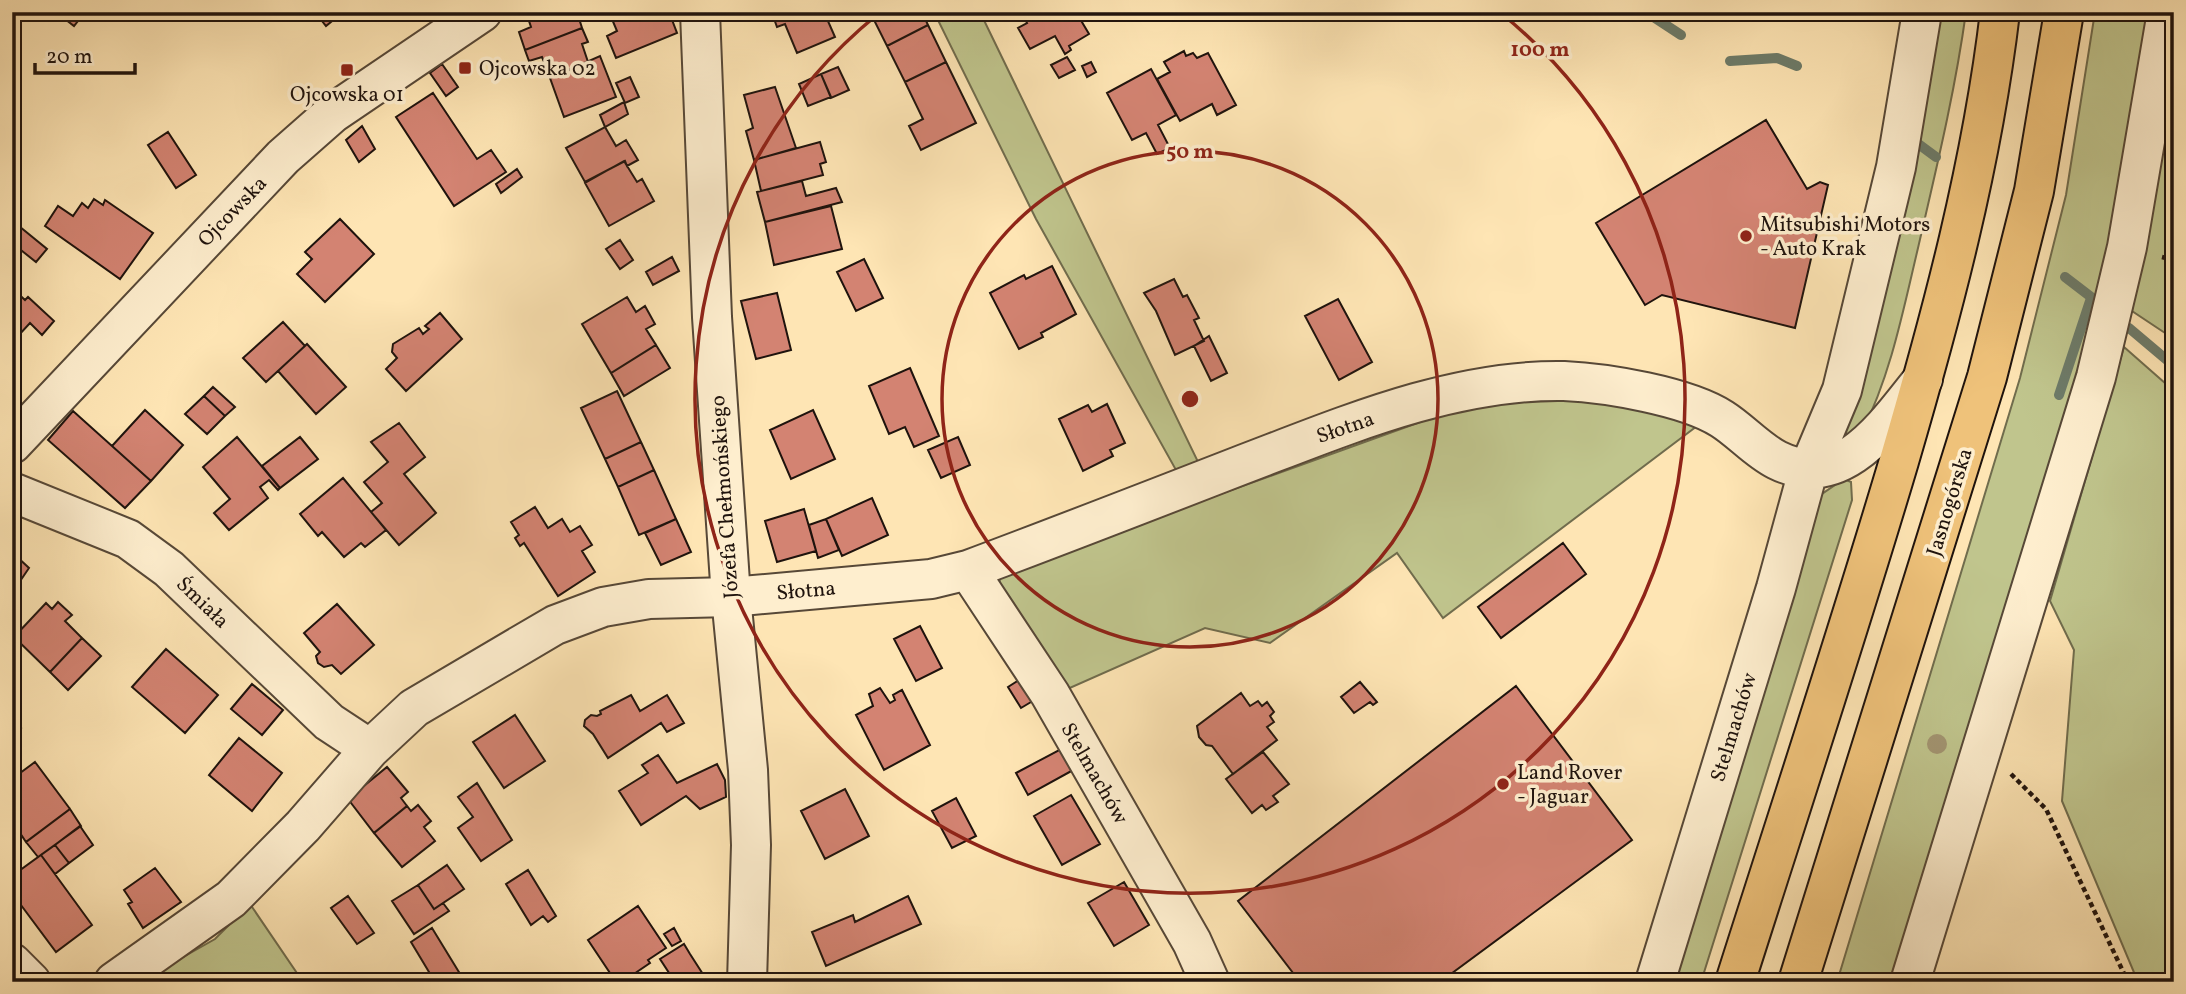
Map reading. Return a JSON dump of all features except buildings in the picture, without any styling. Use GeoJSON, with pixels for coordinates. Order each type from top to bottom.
{"type":"FeatureCollection","features":[{"type":"Feature","properties":{"kind":"main road"},"geometry":{"type":"LineString","coordinates":[[1735,982],[1876,537],[1923,379],[1966,211],[2000,12]]}},
{"type":"Feature","properties":{"kind":"main road","name":"Jasnogórska"},"geometry":{"type":"LineString","coordinates":[[1798,982],[1987,377],[2034,191],[2064,12]]}},
{"type":"Feature","properties":{"kind":"street","name":"Ojcowska"},"geometry":{"type":"LineString","coordinates":[[12,444],[283,157],[333,113],[482,12]]}},
{"type":"Feature","properties":{"kind":"street","name":"Józefa Chełmońskiego"},"geometry":{"type":"LineString","coordinates":[[700,12],[712,317],[751,845],[747,982]]}},
{"type":"Feature","properties":{"kind":"street","name":"Stelmachów"},"geometry":{"type":"LineString","coordinates":[[1655,982],[1808,471],[1842,390],[1876,258],[1922,12]]}},
{"type":"Feature","properties":{"kind":"street"},"geometry":{"type":"LineString","coordinates":[[1910,982],[2096,377],[2127,247],[2167,12]]}},
{"type":"Feature","properties":{"kind":"street"},"geometry":{"type":"LineString","coordinates":[[1808,471],[1838,463],[1863,447],[1883,428],[1923,379]]}},
{"type":"Feature","properties":{"kind":"street","name":"Słotna"},"geometry":{"type":"LineString","coordinates":[[731,597],[931,579],[968,570],[1313,438],[1419,402],[1506,383],[1566,382],[1684,403],[1721,418],[1778,460],[1808,471]]}},
{"type":"Feature","properties":{"kind":"street","name":"Śmiała"},"geometry":{"type":"LineString","coordinates":[[12,492],[128,539],[169,569],[329,722],[370,749]]}},
{"type":"Feature","properties":{"kind":"street","name":"Stelmachów"},"geometry":{"type":"LineString","coordinates":[[968,570],[1050,694],[1192,942],[1210,982]]}},
{"type":"Feature","properties":{"kind":"street"},"geometry":{"type":"LineString","coordinates":[[114,982],[231,899],[303,826],[370,749],[414,708],[555,625],[604,607],[649,599],[731,597]]}},
{"type":"Feature","properties":{"kind":"street"},"geometry":{"type":"LineString","coordinates":[[12,963],[31,982]]}},
{"type":"Feature","properties":{"kind":"path"},"geometry":{"type":"LineString","coordinates":[[1981,746],[2046,809],[2128,982]]}},
{"type":"Feature","properties":{"kind":"green space"},"geometry":{"type":"Polygon","coordinates":[[[934,12],[980,12],[1201,468],[1181,479],[1036,219],[934,12]]]}},
{"type":"Feature","properties":{"kind":"green space"},"geometry":{"type":"Polygon","coordinates":[[[1938,12],[1966,12],[1945,131],[1907,295],[1889,365],[1862,432],[1837,441],[1938,12]]]}},
{"type":"Feature","properties":{"kind":"green space"},"geometry":{"type":"Polygon","coordinates":[[[2095,12],[2156,12],[2083,376],[1893,982],[1837,982],[2020,378],[2066,195],[2095,12]]]}},
{"type":"Feature","properties":{"kind":"green space"},"geometry":{"type":"Polygon","coordinates":[[[2174,69],[2174,339],[2132,311],[2149,187],[2174,69]]]}},
{"type":"Feature","properties":{"kind":"green space"},"geometry":{"type":"Polygon","coordinates":[[[2124,347],[2174,391],[2174,982],[2138,982],[2062,801],[2074,650],[2050,601],[2124,347]]]}},
{"type":"Feature","properties":{"kind":"green space"},"geometry":{"type":"Polygon","coordinates":[[[1510,397],[1588,398],[1701,423],[1443,618],[1397,553],[1270,643],[1205,628],[1063,691],[997,595],[1001,573],[1434,417],[1510,397]]]}},
{"type":"Feature","properties":{"kind":"green space"},"geometry":{"type":"Polygon","coordinates":[[[1844,479],[1851,482],[1852,500],[1701,982],[1671,982],[1819,496],[1844,479]]]}},
{"type":"Feature","properties":{"kind":"green space"},"geometry":{"type":"Polygon","coordinates":[[[250,904],[303,982],[139,982],[215,939],[250,904]]]}},
{"type":"Feature","properties":{"kind":"waterway"},"geometry":{"type":"LineString","coordinates":[[1646,12],[1681,35]]}},
{"type":"Feature","properties":{"kind":"waterway"},"geometry":{"type":"LineString","coordinates":[[1730,61],[1777,58],[1797,66]]}},
{"type":"Feature","properties":{"kind":"waterway"},"geometry":{"type":"LineString","coordinates":[[1917,143],[1936,157]]}},
{"type":"Feature","properties":{"kind":"waterway"},"geometry":{"type":"LineString","coordinates":[[2065,277],[2095,300]]}},
{"type":"Feature","properties":{"kind":"waterway"},"geometry":{"type":"LineString","coordinates":[[2059,395],[2091,298]]}},
{"type":"Feature","properties":{"kind":"waterway"},"geometry":{"type":"LineString","coordinates":[[2129,328],[2174,366]]}},
{"type":"Feature","properties":{"kind":"place","name":"Ojcowska 02"},"geometry":{"type":"Point","coordinates":[465,68]}},
{"type":"Feature","properties":{"kind":"place","name":"Ojcowska 01"},"geometry":{"type":"Point","coordinates":[347,70]}},
{"type":"Feature","properties":{"kind":"place","name":"Mitsubishi Motors - Auto Krak"},"geometry":{"type":"Point","coordinates":[1746,236]}},
{"type":"Feature","properties":{"kind":"place","name":"Land Rover - Jaguar"},"geometry":{"type":"Point","coordinates":[1503,784]}}]}
